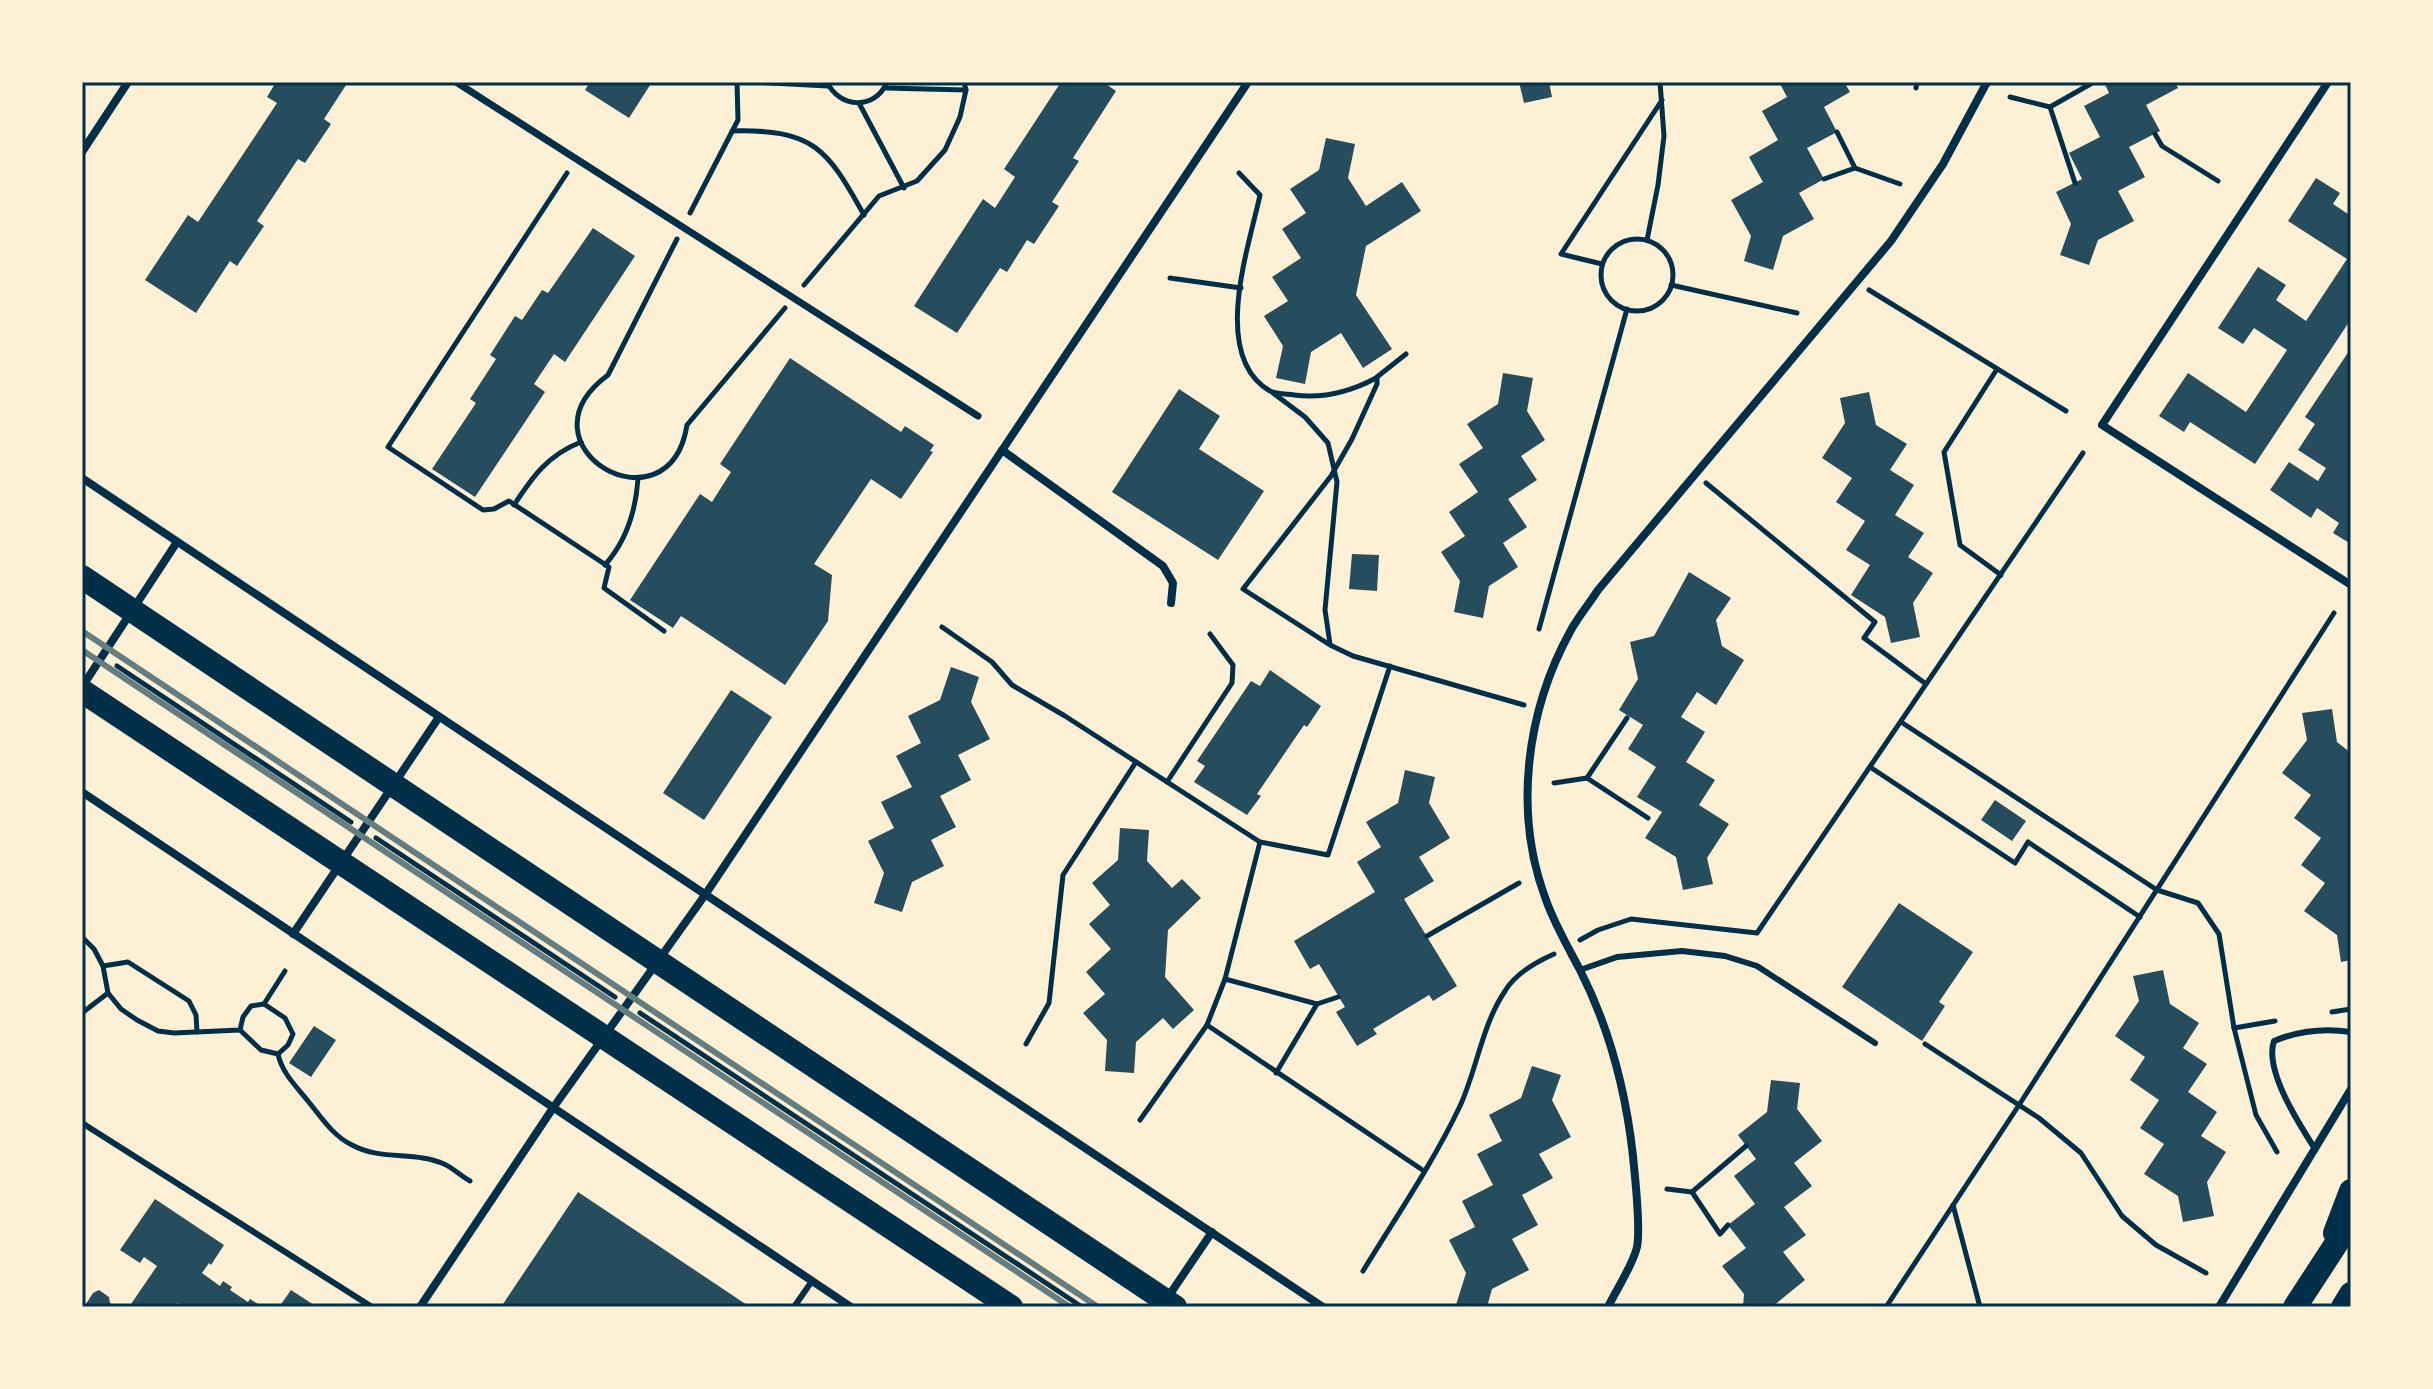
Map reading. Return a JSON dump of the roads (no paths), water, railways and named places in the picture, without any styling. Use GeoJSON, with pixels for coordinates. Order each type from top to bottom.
{"type":"FeatureCollection","features":[{"type":"Feature","properties":{"kind":"highway"},"geometry":{"type":"LineString","coordinates":[[82,577],[1175,1307]]}},
{"type":"Feature","properties":{"kind":"highway"},"geometry":{"type":"LineString","coordinates":[[82,689],[1011,1307]]}},
{"type":"Feature","properties":{"kind":"highway"},"geometry":{"type":"LineString","coordinates":[[2323,1265],[2351,1191]]}},
{"type":"Feature","properties":{"kind":"highway"},"geometry":{"type":"LineString","coordinates":[[2295,1307],[2351,1221]]}},
{"type":"Feature","properties":{"kind":"highway"},"geometry":{"type":"LineString","coordinates":[[2343,1307],[2351,1294]]}},
{"type":"Feature","properties":{"kind":"street"},"geometry":{"type":"LineString","coordinates":[[82,152],[128,82]]}},
{"type":"Feature","properties":{"kind":"street"},"geometry":{"type":"LineString","coordinates":[[456,82],[978,416]]}},
{"type":"Feature","properties":{"kind":"street"},"geometry":{"type":"LineString","coordinates":[[420,1307],[553,1108],[705,895],[1248,82]]}},
{"type":"Feature","properties":{"kind":"street"},"geometry":{"type":"LineString","coordinates":[[1608,1307],[1637,1247],[1636,1189],[1629,1127],[1616,1066],[1580,970],[1545,897],[1533,853],[1528,812],[1528,770],[1539,710],[1550,673],[1571,629],[1598,590],[1891,241],[1943,164],[1987,82]]}},
{"type":"Feature","properties":{"kind":"street"},"geometry":{"type":"LineString","coordinates":[[2328,82],[2102,425],[2351,585]]}},
{"type":"Feature","properties":{"kind":"street"},"geometry":{"type":"LineString","coordinates":[[1002,450],[1163,566],[1173,583],[1171,603]]}},
{"type":"Feature","properties":{"kind":"street"},"geometry":{"type":"LineString","coordinates":[[82,478],[1323,1307]]}},
{"type":"Feature","properties":{"kind":"street"},"geometry":{"type":"LineString","coordinates":[[82,689],[177,542]]}},
{"type":"Feature","properties":{"kind":"street"},"geometry":{"type":"LineString","coordinates":[[293,934],[439,717]]}},
{"type":"Feature","properties":{"kind":"street"},"geometry":{"type":"LineString","coordinates":[[82,792],[851,1307]]}},
{"type":"Feature","properties":{"kind":"street"},"geometry":{"type":"LineString","coordinates":[[2219,1307],[2351,1089]]}},
{"type":"Feature","properties":{"kind":"street"},"geometry":{"type":"LineString","coordinates":[[1161,1307],[1212,1232]]}},
{"type":"Feature","properties":{"kind":"lane"},"geometry":{"type":"LineString","coordinates":[[1580,970],[1617,957],[1682,951],[1725,956],[1757,966],[1875,1043]]}},
{"type":"Feature","properties":{"kind":"lane"},"geometry":{"type":"LineString","coordinates":[[2315,1149],[2283,1093],[2270,1051],[2274,1041],[2286,1036],[2316,1030],[2351,1032]]}},
{"type":"Feature","properties":{"kind":"lane"},"geometry":{"type":"LineString","coordinates":[[82,1123],[372,1307]]}},
{"type":"Feature","properties":{"kind":"lane"},"geometry":{"type":"LineString","coordinates":[[794,1307],[812,1281]]}},
{"type":"Feature","properties":{"kind":"railway"},"geometry":{"type":"LineString","coordinates":[[82,631],[1098,1307]]}},
{"type":"Feature","properties":{"kind":"railway"},"geometry":{"type":"LineString","coordinates":[[82,650],[1070,1307]]}}]}
